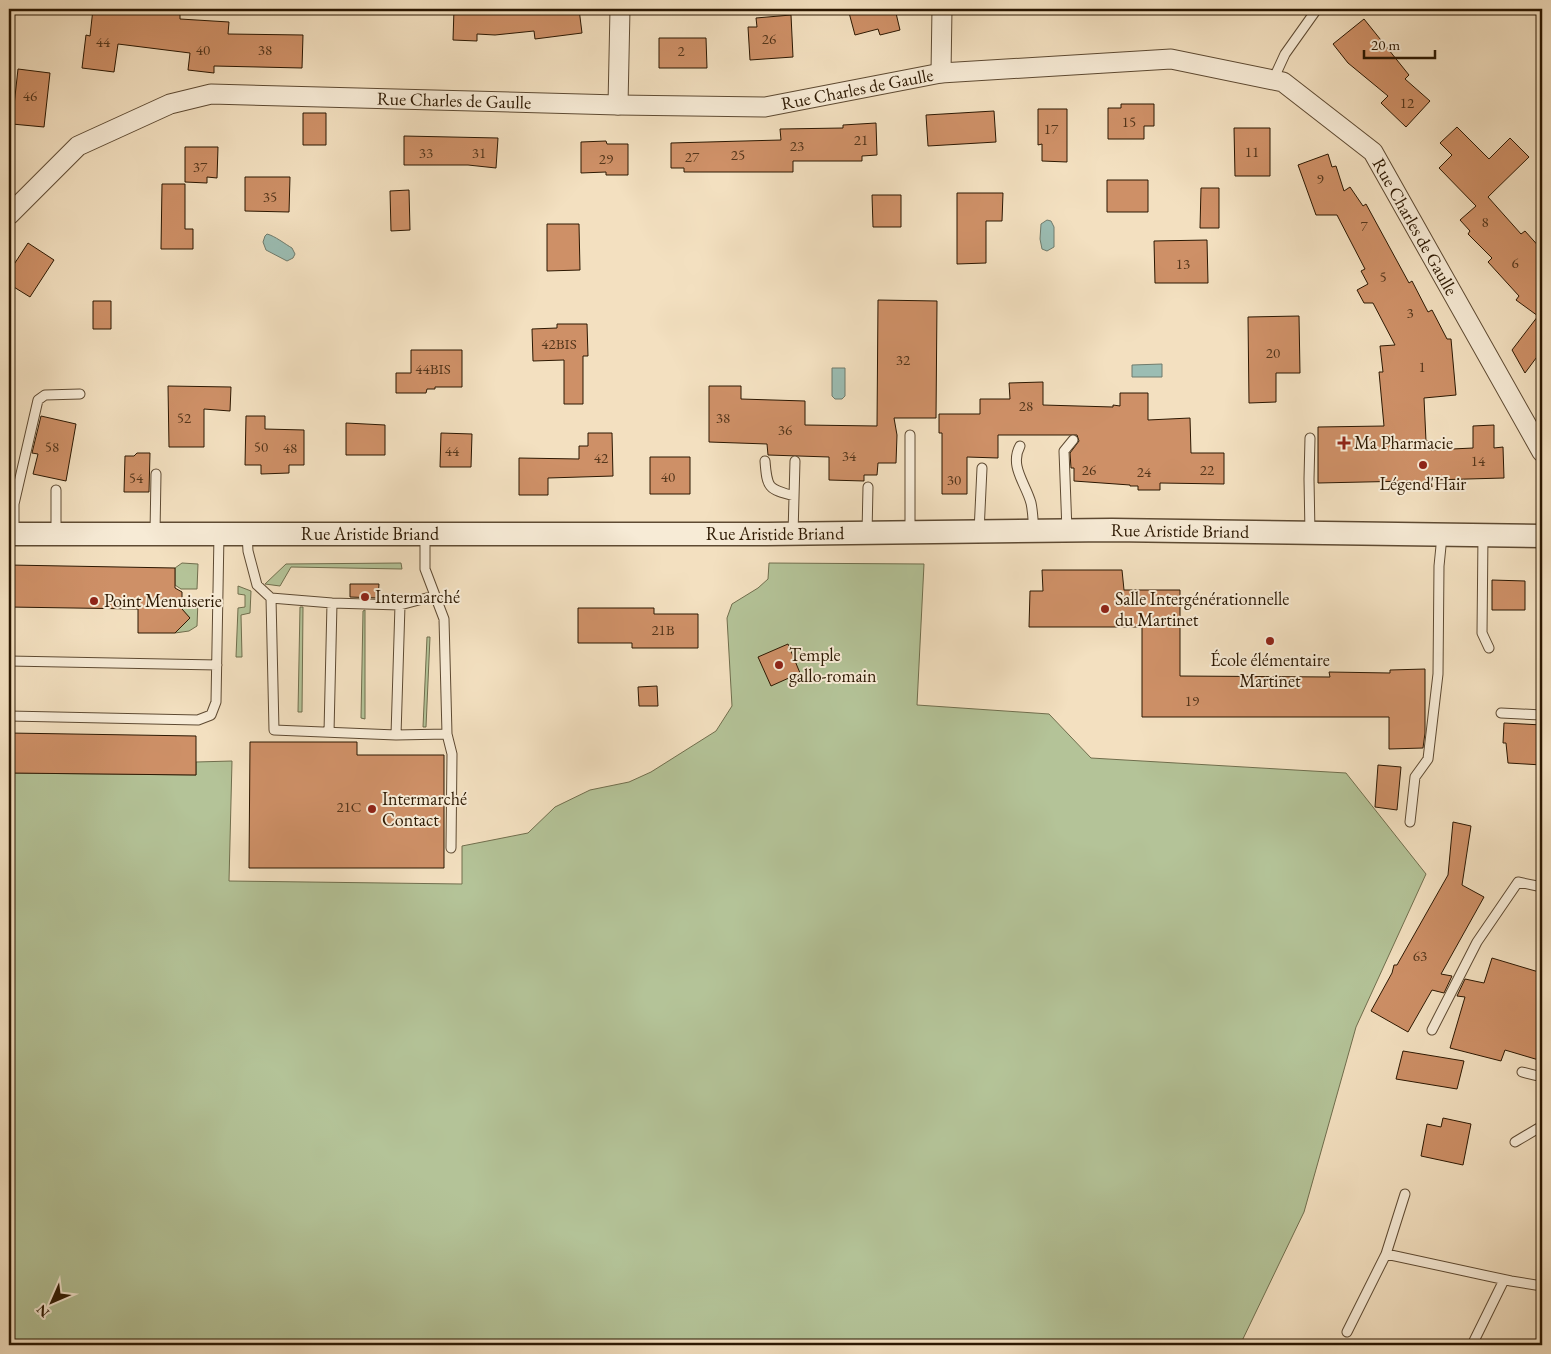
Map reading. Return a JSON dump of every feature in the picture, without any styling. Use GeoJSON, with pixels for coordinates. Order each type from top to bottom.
{"type":"FeatureCollection","features":[{"type":"Feature","properties":{"kind":"street"},"geometry":{"type":"LineString","coordinates":[[618,105],[620,9]]}},
{"type":"Feature","properties":{"kind":"street"},"geometry":{"type":"LineString","coordinates":[[941,73],[942,9]]}},
{"type":"Feature","properties":{"kind":"street","name":"Rue Charles de Gaulle"},"geometry":{"type":"LineString","coordinates":[[9,215],[78,146],[170,104],[211,94],[765,107],[941,73],[1172,59],[1283,82],[1373,152],[1542,452]]}},
{"type":"Feature","properties":{"kind":"street","name":"Rue Aristide Briand"},"geometry":{"type":"LineString","coordinates":[[11,534],[793,534],[1067,531],[1542,536]]}},
{"type":"Feature","properties":{"kind":"lane"},"geometry":{"type":"LineString","coordinates":[[1272,80],[1285,54],[1317,9]]}},
{"type":"Feature","properties":{"kind":"lane"},"geometry":{"type":"LineString","coordinates":[[11,534],[14,504],[38,400],[45,395],[80,394]]}},
{"type":"Feature","properties":{"kind":"lane"},"geometry":{"type":"LineString","coordinates":[[910,435],[910,533]]}},
{"type":"Feature","properties":{"kind":"lane"},"geometry":{"type":"LineString","coordinates":[[1310,438],[1310,534]]}},
{"type":"Feature","properties":{"kind":"lane"},"geometry":{"type":"LineString","coordinates":[[1067,531],[1064,451],[1072,440]]}},
{"type":"Feature","properties":{"kind":"lane"},"geometry":{"type":"LineString","coordinates":[[1020,446],[1016,453],[1017,471],[1031,503],[1034,531]]}},
{"type":"Feature","properties":{"kind":"lane"},"geometry":{"type":"LineString","coordinates":[[765,461],[766,480],[774,490],[794,496]]}},
{"type":"Feature","properties":{"kind":"lane"},"geometry":{"type":"LineString","coordinates":[[793,534],[795,461]]}},
{"type":"Feature","properties":{"kind":"lane"},"geometry":{"type":"LineString","coordinates":[[979,532],[982,468]]}},
{"type":"Feature","properties":{"kind":"lane"},"geometry":{"type":"LineString","coordinates":[[155,534],[156,474]]}},
{"type":"Feature","properties":{"kind":"lane"},"geometry":{"type":"LineString","coordinates":[[867,533],[868,487]]}},
{"type":"Feature","properties":{"kind":"lane"},"geometry":{"type":"LineString","coordinates":[[56,490],[56,534]]}},
{"type":"Feature","properties":{"kind":"lane"},"geometry":{"type":"LineString","coordinates":[[9,716],[198,720],[211,715],[216,702],[219,534]]}},
{"type":"Feature","properties":{"kind":"lane"},"geometry":{"type":"LineString","coordinates":[[248,534],[248,551],[257,585],[272,598],[332,604],[400,605],[434,596]]}},
{"type":"Feature","properties":{"kind":"lane"},"geometry":{"type":"LineString","coordinates":[[425,534],[426,569],[434,596],[444,619],[447,734],[452,754],[451,848]]}},
{"type":"Feature","properties":{"kind":"lane"},"geometry":{"type":"LineString","coordinates":[[1410,822],[1415,778],[1428,759],[1436,693],[1442,535]]}},
{"type":"Feature","properties":{"kind":"lane"},"geometry":{"type":"LineString","coordinates":[[1483,535],[1482,633],[1489,648]]}},
{"type":"Feature","properties":{"kind":"lane"},"geometry":{"type":"LineString","coordinates":[[272,598],[274,730],[447,734]]}},
{"type":"Feature","properties":{"kind":"lane"},"geometry":{"type":"LineString","coordinates":[[329,732],[332,604]]}},
{"type":"Feature","properties":{"kind":"lane"},"geometry":{"type":"LineString","coordinates":[[396,734],[400,605]]}},
{"type":"Feature","properties":{"kind":"lane"},"geometry":{"type":"LineString","coordinates":[[9,660],[217,665]]}},
{"type":"Feature","properties":{"kind":"lane"},"geometry":{"type":"LineString","coordinates":[[1501,713],[1542,716]]}},
{"type":"Feature","properties":{"kind":"lane"},"geometry":{"type":"LineString","coordinates":[[1432,1030],[1476,942],[1518,882],[1542,887]]}},
{"type":"Feature","properties":{"kind":"lane"},"geometry":{"type":"LineString","coordinates":[[1522,1072],[1542,1077]]}},
{"type":"Feature","properties":{"kind":"lane"},"geometry":{"type":"LineString","coordinates":[[1515,1142],[1542,1126]]}},
{"type":"Feature","properties":{"kind":"lane"},"geometry":{"type":"LineString","coordinates":[[1347,1332],[1386,1254],[1404,1194]]}},
{"type":"Feature","properties":{"kind":"lane"},"geometry":{"type":"LineString","coordinates":[[1386,1254],[1504,1280],[1542,1286]]}},
{"type":"Feature","properties":{"kind":"lane"},"geometry":{"type":"LineString","coordinates":[[1472,1345],[1504,1280]]}},
{"type":"Feature","properties":{"kind":"green space"},"geometry":{"type":"Polygon","coordinates":[[[182,563],[198,564],[197,589],[181,589],[175,585],[175,568],[182,563]]]}},
{"type":"Feature","properties":{"kind":"green space"},"geometry":{"type":"Polygon","coordinates":[[[401,563],[402,569],[291,567],[280,586],[265,584],[286,564],[401,563]]]}},
{"type":"Feature","properties":{"kind":"green space"},"geometry":{"type":"Polygon","coordinates":[[[769,563],[924,564],[917,705],[1049,714],[1091,758],[1346,773],[1426,874],[1356,1027],[1304,1212],[1240,1345],[9,1345],[9,773],[196,775],[196,762],[232,761],[229,881],[462,884],[462,846],[528,833],[555,807],[590,790],[629,782],[651,772],[716,731],[732,706],[727,618],[732,604],[758,588],[768,579],[769,563]]]}},
{"type":"Feature","properties":{"kind":"green space"},"geometry":{"type":"Polygon","coordinates":[[[238,586],[251,591],[250,613],[241,615],[242,657],[236,657],[238,608],[245,607],[245,595],[238,594],[238,586]]]}},
{"type":"Feature","properties":{"kind":"green space"},"geometry":{"type":"Polygon","coordinates":[[[182,598],[198,600],[197,626],[189,631],[175,633],[190,618],[175,603],[182,598]]]}},
{"type":"Feature","properties":{"kind":"green space"},"geometry":{"type":"Polygon","coordinates":[[[300,607],[303,607],[302,712],[298,712],[300,607]]]}},
{"type":"Feature","properties":{"kind":"green space"},"geometry":{"type":"Polygon","coordinates":[[[365,610],[365,719],[361,718],[363,611],[365,610]]]}},
{"type":"Feature","properties":{"kind":"green space"},"geometry":{"type":"Polygon","coordinates":[[[427,637],[430,637],[426,727],[423,727],[427,637]]]}},
{"type":"Feature","properties":{"kind":"water"},"geometry":{"type":"Polygon","coordinates":[[[1047,220],[1051,221],[1054,227],[1054,247],[1047,251],[1042,249],[1040,239],[1041,224],[1047,220]]]}},
{"type":"Feature","properties":{"kind":"water"},"geometry":{"type":"Polygon","coordinates":[[[267,234],[292,248],[295,254],[293,258],[287,261],[266,250],[263,242],[267,234]]]}},
{"type":"Feature","properties":{"kind":"water"},"geometry":{"type":"Polygon","coordinates":[[[1162,364],[1162,377],[1132,377],[1132,365],[1162,364]]]}},
{"type":"Feature","properties":{"kind":"water"},"geometry":{"type":"Polygon","coordinates":[[[832,368],[845,368],[845,396],[842,399],[835,399],[832,396],[832,368]]]}},
{"type":"Feature","properties":{"kind":"building"},"geometry":{"type":"Polygon","coordinates":[[[93,9],[153,13],[153,9],[172,9],[172,11],[180,12],[180,19],[229,22],[228,34],[303,35],[302,68],[214,66],[214,73],[188,70],[190,53],[118,44],[114,72],[82,68],[86,35],[90,36],[93,9]]]}},
{"type":"Feature","properties":{"kind":"building"},"geometry":{"type":"Polygon","coordinates":[[[454,9],[579,9],[582,33],[535,39],[534,31],[495,35],[477,34],[477,41],[453,40],[454,9]]]}},
{"type":"Feature","properties":{"kind":"building"},"geometry":{"type":"Polygon","coordinates":[[[848,9],[895,9],[900,30],[880,35],[878,29],[855,35],[848,9]]]}},
{"type":"Feature","properties":{"kind":"building"},"geometry":{"type":"Polygon","coordinates":[[[791,15],[793,57],[750,60],[748,27],[757,27],[756,18],[791,15]]]}},
{"type":"Feature","properties":{"kind":"building"},"geometry":{"type":"Polygon","coordinates":[[[1364,19],[1409,75],[1405,79],[1430,101],[1406,127],[1381,103],[1388,96],[1348,63],[1333,44],[1364,19]]]}},
{"type":"Feature","properties":{"kind":"building"},"geometry":{"type":"Polygon","coordinates":[[[659,38],[706,38],[707,68],[659,68],[659,38]]]}},
{"type":"Feature","properties":{"kind":"building"},"geometry":{"type":"Polygon","coordinates":[[[18,69],[50,73],[44,127],[12,124],[18,69]]]}},
{"type":"Feature","properties":{"kind":"building"},"geometry":{"type":"Polygon","coordinates":[[[1121,104],[1154,104],[1154,126],[1144,126],[1144,139],[1108,139],[1108,108],[1121,108],[1121,104]]]}},
{"type":"Feature","properties":{"kind":"building"},"geometry":{"type":"Polygon","coordinates":[[[1038,109],[1067,109],[1067,162],[1042,161],[1042,144],[1038,145],[1038,109]]]}},
{"type":"Feature","properties":{"kind":"building"},"geometry":{"type":"Polygon","coordinates":[[[994,111],[996,142],[928,146],[926,115],[994,111]]]}},
{"type":"Feature","properties":{"kind":"building"},"geometry":{"type":"Polygon","coordinates":[[[303,113],[326,113],[326,145],[303,145],[303,113]]]}},
{"type":"Feature","properties":{"kind":"building"},"geometry":{"type":"Polygon","coordinates":[[[876,123],[877,155],[862,156],[862,161],[793,161],[793,172],[684,172],[684,168],[671,168],[671,143],[781,140],[780,129],[843,128],[843,125],[876,123]]]}},
{"type":"Feature","properties":{"kind":"building"},"geometry":{"type":"Polygon","coordinates":[[[1457,127],[1489,159],[1510,138],[1529,157],[1488,197],[1521,234],[1525,231],[1542,250],[1542,350],[1525,373],[1512,350],[1538,316],[1516,300],[1519,296],[1488,262],[1492,258],[1468,234],[1470,231],[1460,220],[1476,206],[1439,168],[1452,155],[1440,143],[1457,127]]]}},
{"type":"Feature","properties":{"kind":"building"},"geometry":{"type":"Polygon","coordinates":[[[1234,128],[1270,128],[1270,176],[1235,176],[1234,128]]]}},
{"type":"Feature","properties":{"kind":"building"},"geometry":{"type":"Polygon","coordinates":[[[404,136],[498,138],[496,168],[468,165],[404,165],[404,136]]]}},
{"type":"Feature","properties":{"kind":"building"},"geometry":{"type":"Polygon","coordinates":[[[606,141],[607,144],[628,144],[628,175],[606,175],[606,172],[581,173],[581,142],[606,141]]]}},
{"type":"Feature","properties":{"kind":"building"},"geometry":{"type":"Polygon","coordinates":[[[185,147],[218,147],[217,178],[207,177],[207,183],[185,182],[185,147]]]}},
{"type":"Feature","properties":{"kind":"building"},"geometry":{"type":"Polygon","coordinates":[[[1328,154],[1332,167],[1336,166],[1344,191],[1350,187],[1363,206],[1366,204],[1409,283],[1412,281],[1428,312],[1432,310],[1447,339],[1451,339],[1456,395],[1424,398],[1426,441],[1430,441],[1431,450],[1473,448],[1473,426],[1494,425],[1494,448],[1503,447],[1504,478],[1431,480],[1432,487],[1411,488],[1410,481],[1318,483],[1318,427],[1384,426],[1379,372],[1383,372],[1380,346],[1395,345],[1373,303],[1364,303],[1357,290],[1368,284],[1361,271],[1365,269],[1337,215],[1316,215],[1298,165],[1328,154]]]}},
{"type":"Feature","properties":{"kind":"building"},"geometry":{"type":"Polygon","coordinates":[[[245,177],[290,177],[289,212],[245,211],[245,177]]]}},
{"type":"Feature","properties":{"kind":"building"},"geometry":{"type":"Polygon","coordinates":[[[1107,180],[1148,180],[1148,212],[1107,212],[1107,180]]]}},
{"type":"Feature","properties":{"kind":"building"},"geometry":{"type":"Polygon","coordinates":[[[162,184],[185,184],[185,229],[193,229],[193,249],[161,249],[162,184]]]}},
{"type":"Feature","properties":{"kind":"building"},"geometry":{"type":"Polygon","coordinates":[[[1201,188],[1219,188],[1219,228],[1200,228],[1201,188]]]}},
{"type":"Feature","properties":{"kind":"building"},"geometry":{"type":"Polygon","coordinates":[[[409,190],[410,230],[391,231],[390,191],[409,190]]]}},
{"type":"Feature","properties":{"kind":"building"},"geometry":{"type":"Polygon","coordinates":[[[957,193],[1003,193],[1002,221],[986,221],[986,263],[957,264],[957,193]]]}},
{"type":"Feature","properties":{"kind":"building"},"geometry":{"type":"Polygon","coordinates":[[[872,195],[901,195],[901,227],[873,227],[872,195]]]}},
{"type":"Feature","properties":{"kind":"building"},"geometry":{"type":"Polygon","coordinates":[[[547,224],[579,224],[580,270],[547,271],[547,224]]]}},
{"type":"Feature","properties":{"kind":"building"},"geometry":{"type":"Polygon","coordinates":[[[1207,240],[1208,283],[1155,283],[1154,241],[1207,240]]]}},
{"type":"Feature","properties":{"kind":"building"},"geometry":{"type":"Polygon","coordinates":[[[28,243],[54,260],[30,297],[9,284],[9,272],[28,243]]]}},
{"type":"Feature","properties":{"kind":"building"},"geometry":{"type":"Polygon","coordinates":[[[878,300],[937,301],[936,418],[894,418],[897,435],[896,463],[878,463],[877,475],[864,475],[864,481],[829,480],[829,457],[768,455],[767,444],[709,442],[709,386],[741,386],[741,399],[805,401],[805,425],[877,426],[878,300]]]}},
{"type":"Feature","properties":{"kind":"building"},"geometry":{"type":"Polygon","coordinates":[[[93,301],[111,301],[111,329],[93,329],[93,301]]]}},
{"type":"Feature","properties":{"kind":"building"},"geometry":{"type":"Polygon","coordinates":[[[1299,316],[1300,373],[1276,373],[1276,402],[1249,403],[1248,317],[1299,316]]]}},
{"type":"Feature","properties":{"kind":"building"},"geometry":{"type":"Polygon","coordinates":[[[557,324],[587,324],[588,356],[583,356],[583,404],[564,404],[564,360],[533,361],[532,329],[557,328],[557,324]]]}},
{"type":"Feature","properties":{"kind":"building"},"geometry":{"type":"Polygon","coordinates":[[[411,350],[462,350],[462,387],[435,387],[435,389],[427,389],[426,393],[396,393],[396,373],[411,373],[411,350]]]}},
{"type":"Feature","properties":{"kind":"building"},"geometry":{"type":"Polygon","coordinates":[[[1043,382],[1043,405],[1113,407],[1113,405],[1120,406],[1120,393],[1148,393],[1148,420],[1190,418],[1191,453],[1224,453],[1224,484],[1160,483],[1160,490],[1138,490],[1138,486],[1074,481],[1074,468],[1071,468],[1070,453],[1079,441],[1077,435],[998,435],[998,458],[967,457],[967,494],[942,494],[942,433],[939,433],[939,414],[980,414],[980,399],[1010,399],[1009,383],[1043,382]]]}},
{"type":"Feature","properties":{"kind":"building"},"geometry":{"type":"Polygon","coordinates":[[[168,386],[231,387],[230,411],[204,409],[204,447],[169,447],[168,386]]]}},
{"type":"Feature","properties":{"kind":"building"},"geometry":{"type":"Polygon","coordinates":[[[41,416],[76,424],[66,481],[33,474],[38,454],[32,453],[41,416]]]}},
{"type":"Feature","properties":{"kind":"building"},"geometry":{"type":"Polygon","coordinates":[[[246,416],[265,416],[265,429],[304,430],[304,465],[289,465],[289,473],[261,474],[261,465],[245,465],[246,416]]]}},
{"type":"Feature","properties":{"kind":"building"},"geometry":{"type":"Polygon","coordinates":[[[346,423],[385,425],[385,455],[346,455],[346,423]]]}},
{"type":"Feature","properties":{"kind":"building"},"geometry":{"type":"Polygon","coordinates":[[[441,433],[472,434],[471,467],[440,467],[441,433]]]}},
{"type":"Feature","properties":{"kind":"building"},"geometry":{"type":"Polygon","coordinates":[[[588,433],[612,433],[613,476],[548,478],[548,495],[519,495],[519,458],[579,459],[579,446],[588,446],[588,433]]]}},
{"type":"Feature","properties":{"kind":"building"},"geometry":{"type":"Polygon","coordinates":[[[137,453],[150,453],[149,492],[124,492],[125,456],[134,456],[137,453]]]}},
{"type":"Feature","properties":{"kind":"building"},"geometry":{"type":"Polygon","coordinates":[[[650,457],[690,457],[690,494],[650,494],[650,457]]]}},
{"type":"Feature","properties":{"kind":"building","name":"Point Menuiserie"},"geometry":{"type":"Polygon","coordinates":[[[9,565],[175,568],[175,588],[182,592],[182,609],[190,618],[175,633],[138,633],[138,609],[9,607],[9,565]]]}},
{"type":"Feature","properties":{"kind":"building"},"geometry":{"type":"Polygon","coordinates":[[[1042,570],[1122,570],[1124,590],[1180,590],[1180,676],[1330,677],[1329,672],[1390,673],[1390,670],[1425,669],[1425,733],[1423,748],[1389,749],[1389,717],[1142,717],[1142,627],[1029,627],[1030,591],[1043,591],[1042,570]]]}},
{"type":"Feature","properties":{"kind":"building"},"geometry":{"type":"Polygon","coordinates":[[[1492,580],[1525,581],[1525,610],[1492,610],[1492,580]]]}},
{"type":"Feature","properties":{"kind":"building"},"geometry":{"type":"Polygon","coordinates":[[[350,584],[379,584],[378,598],[350,597],[350,584]]]}},
{"type":"Feature","properties":{"kind":"building"},"geometry":{"type":"Polygon","coordinates":[[[578,608],[654,608],[654,614],[698,614],[698,648],[632,648],[632,643],[578,643],[578,608]]]}},
{"type":"Feature","properties":{"kind":"building","name":"Temple gallo-romain"},"geometry":{"type":"Polygon","coordinates":[[[788,644],[800,673],[771,686],[758,657],[788,644]]]}},
{"type":"Feature","properties":{"kind":"building"},"geometry":{"type":"Polygon","coordinates":[[[657,686],[658,706],[639,706],[638,687],[657,686]]]}},
{"type":"Feature","properties":{"kind":"building"},"geometry":{"type":"Polygon","coordinates":[[[1504,723],[1542,725],[1542,765],[1508,763],[1506,743],[1503,743],[1504,723]]]}},
{"type":"Feature","properties":{"kind":"building"},"geometry":{"type":"Polygon","coordinates":[[[9,733],[196,736],[196,775],[9,773],[9,733]]]}},
{"type":"Feature","properties":{"kind":"building"},"geometry":{"type":"Polygon","coordinates":[[[250,742],[357,742],[357,755],[444,755],[444,868],[249,868],[250,742]]]}},
{"type":"Feature","properties":{"kind":"building"},"geometry":{"type":"Polygon","coordinates":[[[1378,765],[1401,767],[1397,810],[1375,807],[1378,765]]]}},
{"type":"Feature","properties":{"kind":"building"},"geometry":{"type":"Polygon","coordinates":[[[1453,822],[1471,826],[1462,885],[1484,897],[1441,974],[1452,976],[1444,993],[1432,990],[1408,1032],[1371,1011],[1392,973],[1394,965],[1397,965],[1448,875],[1453,822]]]}},
{"type":"Feature","properties":{"kind":"building"},"geometry":{"type":"Polygon","coordinates":[[[1492,958],[1542,973],[1542,1061],[1505,1050],[1501,1061],[1450,1048],[1465,997],[1457,996],[1465,979],[1484,983],[1492,958]]]}},
{"type":"Feature","properties":{"kind":"building"},"geometry":{"type":"Polygon","coordinates":[[[1403,1051],[1464,1061],[1457,1089],[1396,1079],[1403,1051]]]}},
{"type":"Feature","properties":{"kind":"building"},"geometry":{"type":"Polygon","coordinates":[[[1443,1118],[1471,1124],[1463,1165],[1421,1156],[1427,1124],[1441,1127],[1443,1118]]]}},
{"type":"Feature","properties":{"kind":"place","name":"Ma Pharmacie"},"geometry":{"type":"Point","coordinates":[1344,443]}},
{"type":"Feature","properties":{"kind":"place","name":"Légend'Hair"},"geometry":{"type":"Point","coordinates":[1423,465]}},
{"type":"Feature","properties":{"kind":"place","name":"Intermarché"},"geometry":{"type":"Point","coordinates":[365,597]}},
{"type":"Feature","properties":{"kind":"place","name":"Point Menuiserie"},"geometry":{"type":"Point","coordinates":[94,601]}},
{"type":"Feature","properties":{"kind":"place","name":"Salle Intergénérationnelle du Martinet"},"geometry":{"type":"Point","coordinates":[1105,609]}},
{"type":"Feature","properties":{"kind":"place","name":"École élémentaire Martinet"},"geometry":{"type":"Point","coordinates":[1270,641]}},
{"type":"Feature","properties":{"kind":"place","name":"Temple gallo-romain"},"geometry":{"type":"Point","coordinates":[779,665]}},
{"type":"Feature","properties":{"kind":"place","name":"Intermarché Contact"},"geometry":{"type":"Point","coordinates":[372,809]}}]}
